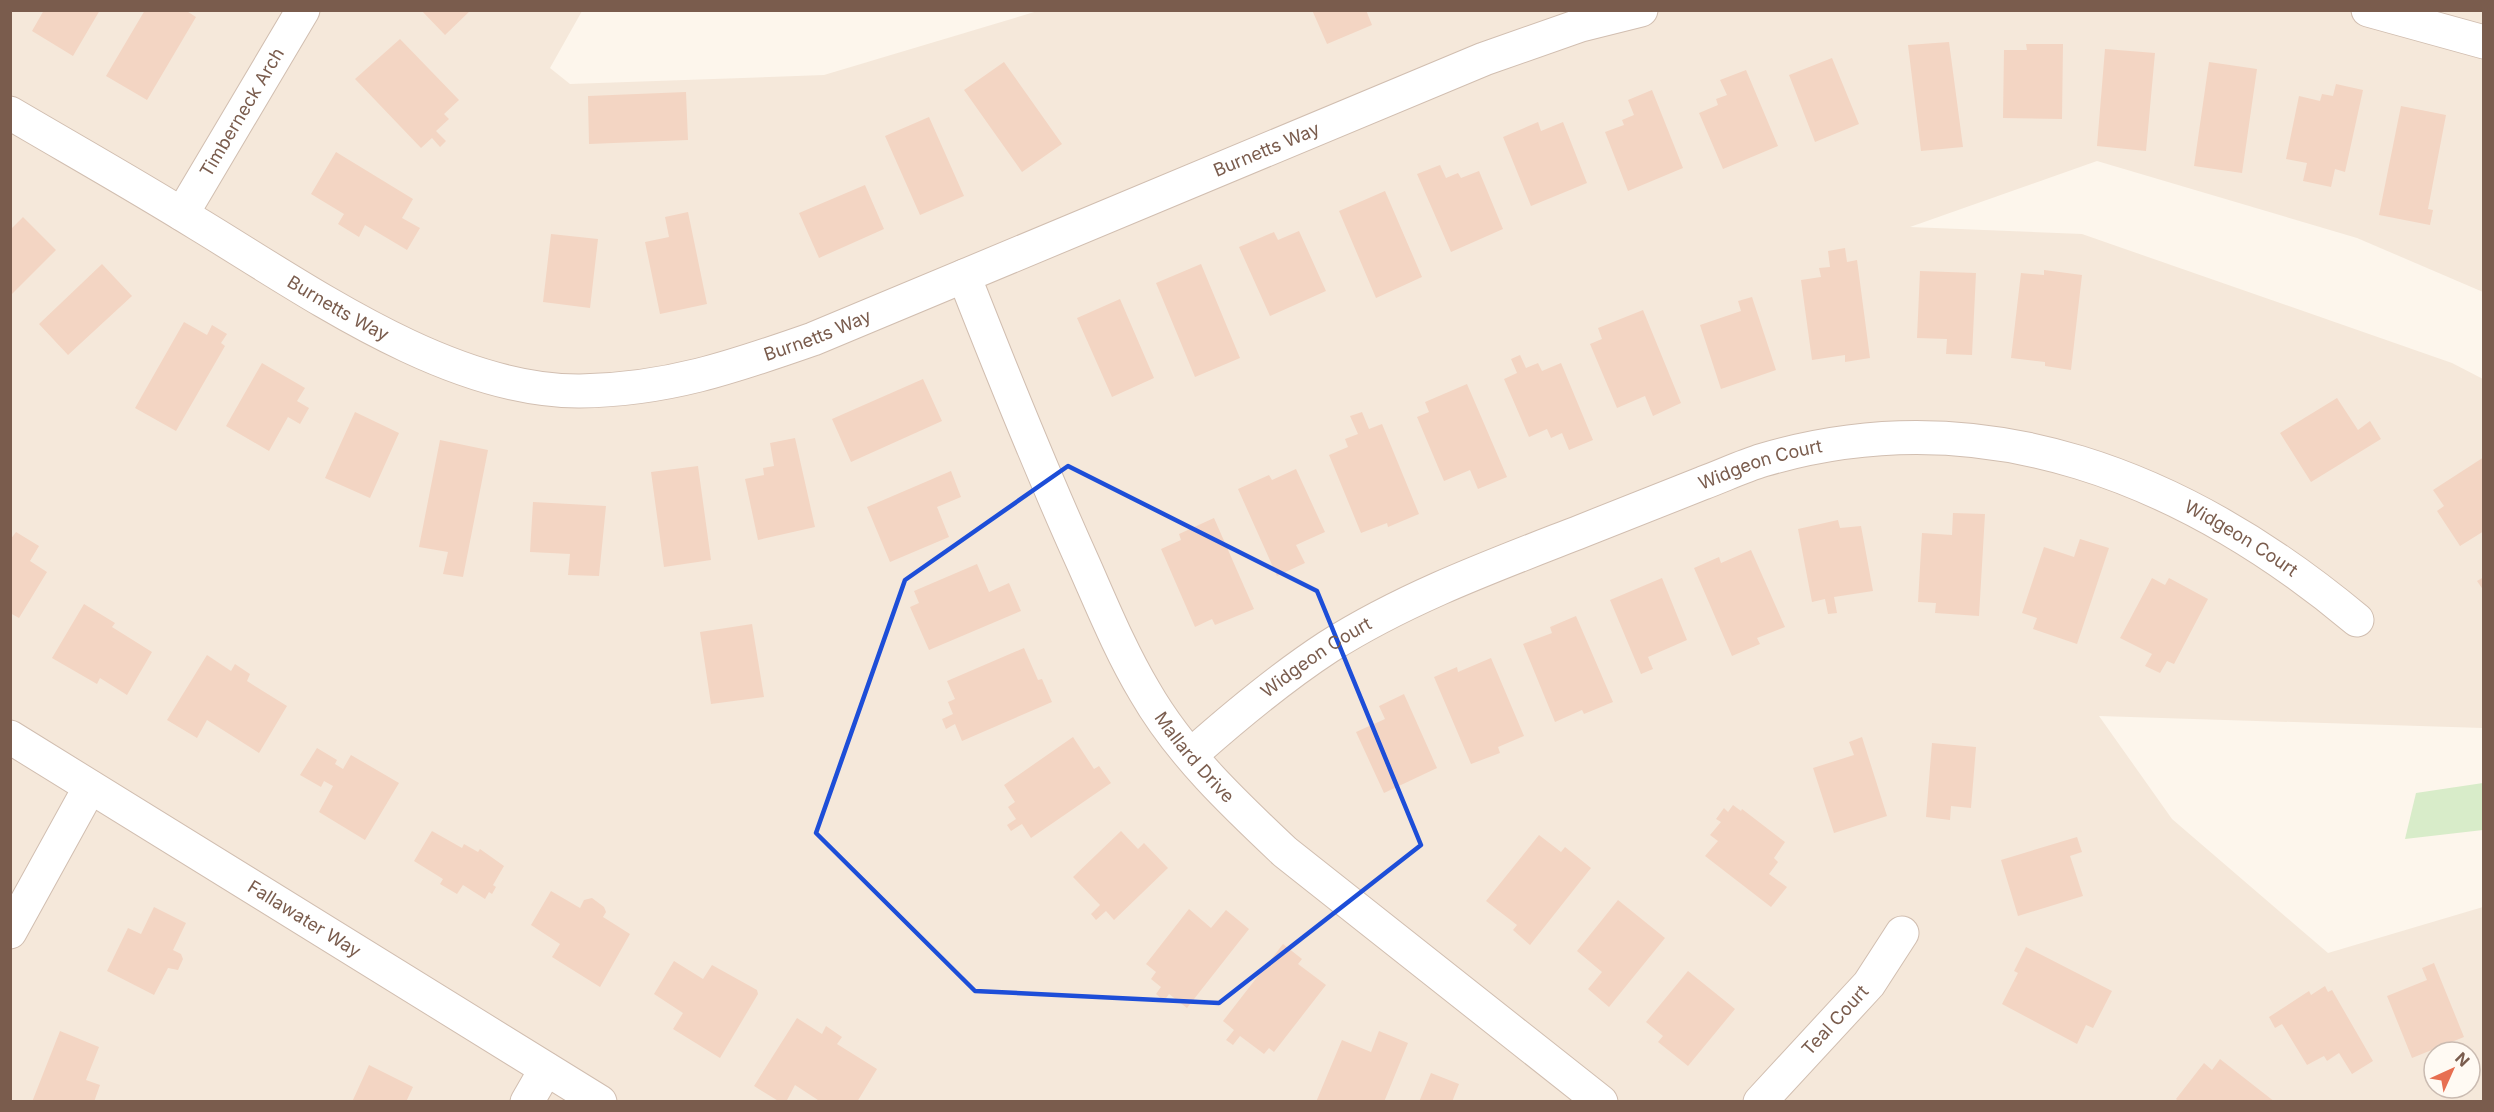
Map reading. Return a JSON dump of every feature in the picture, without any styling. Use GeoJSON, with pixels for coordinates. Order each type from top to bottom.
{"type":"FeatureCollection","features":[{"type":"Feature","properties":{"kind":"street","name":"Timberneck Arch"},"geometry":{"type":"LineString","coordinates":[[182,214],[303,10]]}},
{"type":"Feature","properties":{"kind":"street","name":"Burnetts Way"},"geometry":{"type":"LineString","coordinates":[[10,113],[182,214],[356,321],[453,365],[526,386],[578,391],[643,388],[708,375],[813,339],[1484,59],[1581,26],[1641,10]]}},
{"type":"Feature","properties":{"kind":"street"},"geometry":{"type":"LineString","coordinates":[[2368,10],[2484,42]]}},
{"type":"Feature","properties":{"kind":"street","name":"Mallard Drive"},"geometry":{"type":"LineString","coordinates":[[964,276],[1037,462],[1119,644],[1145,694],[1191,755],[1238,807],[1285,852],[1601,1101]]}},
{"type":"Feature","properties":{"kind":"street","name":"Widgeon Court"},"geometry":{"type":"LineString","coordinates":[[1191,755],[1257,697],[1329,646],[1406,603],[1470,574],[1762,460],[1842,442],[1911,436],[1981,440],[2035,449],[2113,473],[2190,507],[2263,549],[2318,588],[2356,620]]}},
{"type":"Feature","properties":{"kind":"street","name":"Fallawater Way"},"geometry":{"type":"LineString","coordinates":[[10,737],[600,1101]]}},
{"type":"Feature","properties":{"kind":"street"},"geometry":{"type":"LineString","coordinates":[[10,932],[90,787]]}},
{"type":"Feature","properties":{"kind":"street","name":"Teal Court"},"geometry":{"type":"LineString","coordinates":[[1760,1101],[1869,984],[1902,933]]}},
{"type":"Feature","properties":{"kind":"street"},"geometry":{"type":"LineString","coordinates":[[527,1101],[546,1069]]}},
{"type":"Feature","properties":{"kind":"highlighted area"},"geometry":{"type":"Polygon","coordinates":[[[1068,466],[1317,591],[1421,845],[1219,1003],[975,991],[816,833],[905,580],[1068,466]]]}},
{"type":"Feature","properties":{"kind":"shaded area"},"geometry":{"type":"Polygon","coordinates":[[[1041,10],[2483,11],[2483,292],[2357,238],[2097,161],[1910,227],[2082,234],[2452,363],[2483,379],[2483,728],[2099,716],[2172,819],[2328,953],[2483,907],[2483,1101],[11,1101],[10,11],[582,11],[550,68],[570,84],[824,75],[1041,10]]]}},
{"type":"Feature","properties":{"kind":"green space"},"geometry":{"type":"Polygon","coordinates":[[[2483,783],[2483,830],[2405,839],[2416,793],[2483,783]]]}},
{"type":"Feature","properties":{"kind":"building"},"geometry":{"type":"Polygon","coordinates":[[[44,10],[100,10],[73,56],[32,31],[44,10]]]}},
{"type":"Feature","properties":{"kind":"building"},"geometry":{"type":"Polygon","coordinates":[[[145,10],[185,10],[196,17],[147,100],[106,76],[145,10]]]}},
{"type":"Feature","properties":{"kind":"building"},"geometry":{"type":"Polygon","coordinates":[[[421,10],[471,10],[445,35],[421,10]]]}},
{"type":"Feature","properties":{"kind":"building"},"geometry":{"type":"Polygon","coordinates":[[[1312,10],[1366,10],[1372,25],[1327,44],[1312,10]]]}},
{"type":"Feature","properties":{"kind":"building"},"geometry":{"type":"Polygon","coordinates":[[[400,39],[459,100],[444,114],[449,119],[436,131],[446,141],[440,147],[432,138],[421,148],[355,79],[400,39]]]}},
{"type":"Feature","properties":{"kind":"building"},"geometry":{"type":"Polygon","coordinates":[[[1949,42],[1963,147],[1921,151],[1908,45],[1949,42]]]}},
{"type":"Feature","properties":{"kind":"building"},"geometry":{"type":"Polygon","coordinates":[[[2026,44],[2063,44],[2062,119],[2003,118],[2004,50],[2027,50],[2026,44]]]}},
{"type":"Feature","properties":{"kind":"building"},"geometry":{"type":"Polygon","coordinates":[[[2105,49],[2155,53],[2146,151],[2097,146],[2105,49]]]}},
{"type":"Feature","properties":{"kind":"building"},"geometry":{"type":"Polygon","coordinates":[[[1832,58],[1859,124],[1815,142],[1789,75],[1832,58]]]}},
{"type":"Feature","properties":{"kind":"building"},"geometry":{"type":"Polygon","coordinates":[[[1004,62],[1062,144],[1022,172],[964,90],[1004,62]]]}},
{"type":"Feature","properties":{"kind":"building"},"geometry":{"type":"Polygon","coordinates":[[[2209,62],[2257,69],[2242,173],[2194,166],[2209,62]]]}},
{"type":"Feature","properties":{"kind":"building"},"geometry":{"type":"Polygon","coordinates":[[[1746,70],[1778,146],[1723,169],[1699,113],[1718,105],[1716,99],[1727,95],[1720,80],[1746,70]]]}},
{"type":"Feature","properties":{"kind":"building"},"geometry":{"type":"Polygon","coordinates":[[[2336,84],[2363,90],[2345,172],[2335,169],[2331,187],[2303,181],[2307,163],[2286,159],[2299,96],[2320,101],[2322,94],[2333,96],[2336,84]]]}},
{"type":"Feature","properties":{"kind":"building"},"geometry":{"type":"Polygon","coordinates":[[[1652,90],[1683,168],[1628,191],[1605,132],[1624,125],[1622,120],[1634,115],[1628,100],[1652,90]]]}},
{"type":"Feature","properties":{"kind":"building"},"geometry":{"type":"Polygon","coordinates":[[[686,92],[688,140],[589,144],[588,96],[686,92]]]}},
{"type":"Feature","properties":{"kind":"building"},"geometry":{"type":"Polygon","coordinates":[[[2401,106],[2446,115],[2428,209],[2433,210],[2430,225],[2379,215],[2401,106]]]}},
{"type":"Feature","properties":{"kind":"building"},"geometry":{"type":"Polygon","coordinates":[[[929,117],[964,196],[920,215],[885,136],[929,117]]]}},
{"type":"Feature","properties":{"kind":"building"},"geometry":{"type":"Polygon","coordinates":[[[1538,122],[1541,131],[1563,122],[1587,183],[1531,206],[1503,137],[1538,122]]]}},
{"type":"Feature","properties":{"kind":"building"},"geometry":{"type":"Polygon","coordinates":[[[336,152],[413,199],[402,218],[420,228],[407,250],[365,225],[359,237],[338,224],[344,214],[311,194],[336,152]]]}},
{"type":"Feature","properties":{"kind":"building"},"geometry":{"type":"Polygon","coordinates":[[[1440,165],[1446,178],[1458,173],[1461,178],[1479,171],[1503,229],[1451,252],[1417,174],[1440,165]]]}},
{"type":"Feature","properties":{"kind":"building"},"geometry":{"type":"Polygon","coordinates":[[[865,185],[884,229],[819,258],[799,213],[865,185]]]}},
{"type":"Feature","properties":{"kind":"building"},"geometry":{"type":"Polygon","coordinates":[[[1385,191],[1422,277],[1376,298],[1339,211],[1385,191]]]}},
{"type":"Feature","properties":{"kind":"building"},"geometry":{"type":"Polygon","coordinates":[[[688,212],[707,304],[660,314],[645,242],[669,237],[665,217],[688,212]]]}},
{"type":"Feature","properties":{"kind":"building"},"geometry":{"type":"Polygon","coordinates":[[[23,217],[56,250],[10,296],[10,230],[23,217]]]}},
{"type":"Feature","properties":{"kind":"building"},"geometry":{"type":"Polygon","coordinates":[[[1299,231],[1326,291],[1270,316],[1239,247],[1274,232],[1278,240],[1299,231]]]}},
{"type":"Feature","properties":{"kind":"building"},"geometry":{"type":"Polygon","coordinates":[[[551,234],[598,239],[590,308],[543,302],[551,234]]]}},
{"type":"Feature","properties":{"kind":"building"},"geometry":{"type":"Polygon","coordinates":[[[1845,248],[1847,262],[1857,260],[1870,358],[1845,362],[1845,355],[1812,360],[1801,280],[1821,277],[1819,268],[1830,267],[1828,251],[1845,248]]]}},
{"type":"Feature","properties":{"kind":"building"},"geometry":{"type":"Polygon","coordinates":[[[102,264],[132,296],[68,355],[39,324],[102,264]]]}},
{"type":"Feature","properties":{"kind":"building"},"geometry":{"type":"Polygon","coordinates":[[[1201,264],[1240,358],[1195,377],[1156,283],[1201,264]]]}},
{"type":"Feature","properties":{"kind":"building"},"geometry":{"type":"Polygon","coordinates":[[[2044,270],[2082,275],[2071,370],[2045,366],[2045,362],[2011,358],[2021,273],[2044,275],[2044,270]]]}},
{"type":"Feature","properties":{"kind":"building"},"geometry":{"type":"Polygon","coordinates":[[[1920,271],[1976,273],[1972,355],[1946,354],[1947,339],[1917,338],[1920,271]]]}},
{"type":"Feature","properties":{"kind":"building"},"geometry":{"type":"Polygon","coordinates":[[[1752,297],[1776,370],[1721,389],[1700,325],[1741,311],[1738,301],[1752,297]]]}},
{"type":"Feature","properties":{"kind":"building"},"geometry":{"type":"Polygon","coordinates":[[[1120,299],[1154,378],[1112,397],[1077,318],[1120,299]]]}},
{"type":"Feature","properties":{"kind":"building"},"geometry":{"type":"Polygon","coordinates":[[[1643,310],[1681,403],[1653,416],[1645,396],[1617,408],[1590,344],[1602,339],[1598,328],[1643,310]]]}},
{"type":"Feature","properties":{"kind":"building"},"geometry":{"type":"Polygon","coordinates":[[[184,322],[207,335],[212,325],[227,334],[221,343],[225,346],[176,431],[135,408],[184,322]]]}},
{"type":"Feature","properties":{"kind":"building"},"geometry":{"type":"Polygon","coordinates":[[[1520,355],[1526,368],[1538,363],[1542,371],[1561,363],[1593,440],[1569,450],[1562,433],[1551,438],[1547,429],[1529,437],[1504,379],[1517,373],[1511,359],[1520,355]]]}},
{"type":"Feature","properties":{"kind":"building"},"geometry":{"type":"Polygon","coordinates":[[[262,363],[305,388],[297,401],[309,408],[300,424],[288,417],[269,451],[226,426],[262,363]]]}},
{"type":"Feature","properties":{"kind":"building"},"geometry":{"type":"Polygon","coordinates":[[[923,379],[942,421],[851,462],[832,419],[923,379]]]}},
{"type":"Feature","properties":{"kind":"building"},"geometry":{"type":"Polygon","coordinates":[[[1467,384],[1507,477],[1478,489],[1470,470],[1444,481],[1417,417],[1429,412],[1425,402],[1467,384]]]}},
{"type":"Feature","properties":{"kind":"building"},"geometry":{"type":"Polygon","coordinates":[[[2337,398],[2358,430],[2370,421],[2381,439],[2311,482],[2280,433],[2337,398]]]}},
{"type":"Feature","properties":{"kind":"building"},"geometry":{"type":"Polygon","coordinates":[[[355,412],[399,433],[370,498],[325,478],[355,412]]]}},
{"type":"Feature","properties":{"kind":"building"},"geometry":{"type":"Polygon","coordinates":[[[1362,412],[1369,429],[1382,424],[1419,514],[1388,527],[1387,523],[1361,533],[1329,455],[1348,447],[1345,439],[1358,434],[1350,416],[1362,412]]]}},
{"type":"Feature","properties":{"kind":"building"},"geometry":{"type":"Polygon","coordinates":[[[795,438],[815,527],[758,540],[745,479],[764,475],[763,468],[774,466],[770,443],[795,438]]]}},
{"type":"Feature","properties":{"kind":"building"},"geometry":{"type":"Polygon","coordinates":[[[440,440],[488,450],[463,577],[443,574],[448,552],[419,547],[440,440]]]}},
{"type":"Feature","properties":{"kind":"building"},"geometry":{"type":"Polygon","coordinates":[[[2484,457],[2484,531],[2460,546],[2437,511],[2444,506],[2433,490],[2484,457]]]}},
{"type":"Feature","properties":{"kind":"building"},"geometry":{"type":"Polygon","coordinates":[[[698,466],[711,560],[664,567],[651,472],[698,466]]]}},
{"type":"Feature","properties":{"kind":"building"},"geometry":{"type":"Polygon","coordinates":[[[1296,469],[1325,532],[1296,545],[1305,563],[1277,576],[1238,489],[1269,475],[1272,480],[1296,469]]]}},
{"type":"Feature","properties":{"kind":"building"},"geometry":{"type":"Polygon","coordinates":[[[951,471],[961,497],[937,507],[949,537],[890,562],[867,507],[951,471]]]}},
{"type":"Feature","properties":{"kind":"building"},"geometry":{"type":"Polygon","coordinates":[[[533,502],[606,506],[599,576],[568,575],[570,554],[530,552],[533,502]]]}},
{"type":"Feature","properties":{"kind":"building"},"geometry":{"type":"Polygon","coordinates":[[[1953,513],[1985,514],[1979,616],[1935,613],[1936,603],[1918,602],[1922,533],[1952,535],[1953,513]]]}},
{"type":"Feature","properties":{"kind":"building"},"geometry":{"type":"Polygon","coordinates":[[[1214,518],[1254,609],[1215,625],[1212,619],[1195,627],[1161,549],[1181,540],[1179,534],[1214,518]]]}},
{"type":"Feature","properties":{"kind":"building"},"geometry":{"type":"Polygon","coordinates":[[[1838,520],[1840,528],[1861,526],[1873,591],[1834,597],[1837,613],[1828,614],[1825,599],[1812,602],[1798,529],[1838,520]]]}},
{"type":"Feature","properties":{"kind":"building"},"geometry":{"type":"Polygon","coordinates":[[[16,532],[39,546],[30,561],[47,572],[19,618],[10,613],[10,540],[16,532]]]}},
{"type":"Feature","properties":{"kind":"building"},"geometry":{"type":"Polygon","coordinates":[[[2080,539],[2109,548],[2077,644],[2033,629],[2037,618],[2022,613],[2044,547],[2074,557],[2080,539]]]}},
{"type":"Feature","properties":{"kind":"building"},"geometry":{"type":"Polygon","coordinates":[[[1751,550],[1785,627],[1757,638],[1760,644],[1732,656],[1694,568],[1719,557],[1721,563],[1751,550]]]}},
{"type":"Feature","properties":{"kind":"building"},"geometry":{"type":"Polygon","coordinates":[[[977,564],[989,592],[1009,583],[1021,611],[929,650],[910,607],[919,603],[914,591],[977,564]]]}},
{"type":"Feature","properties":{"kind":"building"},"geometry":{"type":"Polygon","coordinates":[[[2484,577],[2484,591],[2477,581],[2484,577]]]}},
{"type":"Feature","properties":{"kind":"building"},"geometry":{"type":"Polygon","coordinates":[[[1662,578],[1687,640],[1648,657],[1653,669],[1641,674],[1610,600],[1662,578]]]}},
{"type":"Feature","properties":{"kind":"building"},"geometry":{"type":"Polygon","coordinates":[[[2152,578],[2165,585],[2169,578],[2208,599],[2174,664],[2167,661],[2160,673],[2145,666],[2152,654],[2120,638],[2152,578]]]}},
{"type":"Feature","properties":{"kind":"building"},"geometry":{"type":"Polygon","coordinates":[[[84,604],[115,623],[112,627],[152,652],[127,695],[100,678],[97,684],[52,658],[84,604]]]}},
{"type":"Feature","properties":{"kind":"building"},"geometry":{"type":"Polygon","coordinates":[[[1576,616],[1613,702],[1584,714],[1582,710],[1555,722],[1523,644],[1552,633],[1550,627],[1576,616]]]}},
{"type":"Feature","properties":{"kind":"building"},"geometry":{"type":"Polygon","coordinates":[[[752,624],[764,697],[711,704],[700,632],[752,624]]]}},
{"type":"Feature","properties":{"kind":"building"},"geometry":{"type":"Polygon","coordinates":[[[1024,648],[1038,680],[1042,679],[1052,702],[962,741],[955,724],[946,729],[942,719],[953,714],[948,702],[955,699],[947,681],[1024,648]]]}},
{"type":"Feature","properties":{"kind":"building"},"geometry":{"type":"Polygon","coordinates":[[[207,655],[231,671],[235,664],[250,674],[247,681],[287,706],[259,753],[207,720],[197,738],[167,720],[207,655]]]}},
{"type":"Feature","properties":{"kind":"building"},"geometry":{"type":"Polygon","coordinates":[[[1491,658],[1524,736],[1498,747],[1500,753],[1471,764],[1434,677],[1457,667],[1458,672],[1491,658]]]}},
{"type":"Feature","properties":{"kind":"building"},"geometry":{"type":"Polygon","coordinates":[[[1404,694],[1437,768],[1384,793],[1356,732],[1385,719],[1379,706],[1404,694]]]}},
{"type":"Feature","properties":{"kind":"building"},"geometry":{"type":"Polygon","coordinates":[[[1073,737],[1094,769],[1099,766],[1111,783],[1031,838],[1022,824],[1011,831],[1007,825],[1016,819],[1008,807],[1015,802],[1004,785],[1073,737]]]}},
{"type":"Feature","properties":{"kind":"building"},"geometry":{"type":"Polygon","coordinates":[[[1862,737],[1887,816],[1834,833],[1813,768],[1854,755],[1849,742],[1862,737]]]}},
{"type":"Feature","properties":{"kind":"building"},"geometry":{"type":"Polygon","coordinates":[[[1932,743],[1976,747],[1971,808],[1951,806],[1950,820],[1926,817],[1932,743]]]}},
{"type":"Feature","properties":{"kind":"building"},"geometry":{"type":"Polygon","coordinates":[[[317,748],[337,760],[335,764],[343,769],[351,755],[399,783],[365,840],[319,812],[333,786],[324,781],[321,787],[300,775],[317,748]]]}},
{"type":"Feature","properties":{"kind":"building"},"geometry":{"type":"Polygon","coordinates":[[[1733,805],[1741,811],[1742,809],[1785,842],[1774,858],[1778,862],[1769,874],[1787,887],[1771,907],[1705,856],[1718,841],[1710,835],[1721,822],[1716,819],[1724,808],[1728,812],[1733,805]]]}},
{"type":"Feature","properties":{"kind":"building"},"geometry":{"type":"Polygon","coordinates":[[[432,831],[462,848],[464,844],[478,852],[480,849],[504,866],[493,885],[496,887],[492,894],[489,892],[485,899],[463,885],[457,894],[440,884],[443,879],[414,861],[432,831]]]}},
{"type":"Feature","properties":{"kind":"building"},"geometry":{"type":"Polygon","coordinates":[[[1121,831],[1138,849],[1144,843],[1168,868],[1114,920],[1106,911],[1096,920],[1091,914],[1100,905],[1073,877],[1121,831]]]}},
{"type":"Feature","properties":{"kind":"building"},"geometry":{"type":"Polygon","coordinates":[[[1539,835],[1561,852],[1565,847],[1591,868],[1530,945],[1513,930],[1517,925],[1486,901],[1539,835]]]}},
{"type":"Feature","properties":{"kind":"building"},"geometry":{"type":"Polygon","coordinates":[[[2077,837],[2082,852],[2070,856],[2083,896],[2018,916],[2001,860],[2077,837]]]}},
{"type":"Feature","properties":{"kind":"building"},"geometry":{"type":"Polygon","coordinates":[[[551,891],[580,908],[584,900],[592,898],[604,907],[606,912],[603,917],[630,934],[600,987],[552,957],[560,944],[531,925],[551,891]]]}},
{"type":"Feature","properties":{"kind":"building"},"geometry":{"type":"Polygon","coordinates":[[[1618,900],[1665,938],[1609,1007],[1588,989],[1602,972],[1577,951],[1618,900]]]}},
{"type":"Feature","properties":{"kind":"building"},"geometry":{"type":"Polygon","coordinates":[[[154,907],[186,923],[173,950],[181,954],[183,959],[178,970],[168,968],[154,995],[107,971],[128,928],[141,934],[154,907]]]}},
{"type":"Feature","properties":{"kind":"building"},"geometry":{"type":"Polygon","coordinates":[[[1189,909],[1211,928],[1226,910],[1249,929],[1187,1008],[1169,994],[1164,1001],[1156,994],[1161,987],[1151,979],[1156,972],[1146,964],[1189,909]]]}},
{"type":"Feature","properties":{"kind":"building"},"geometry":{"type":"Polygon","coordinates":[[[1283,944],[1302,959],[1298,964],[1326,985],[1274,1052],[1269,1048],[1264,1054],[1240,1036],[1233,1045],[1226,1040],[1234,1030],[1223,1021],[1283,944]]]}},
{"type":"Feature","properties":{"kind":"building"},"geometry":{"type":"Polygon","coordinates":[[[2026,947],[2112,991],[2093,1028],[2086,1025],[2077,1044],[2002,1004],[2018,973],[2014,971],[2026,947]]]}},
{"type":"Feature","properties":{"kind":"building"},"geometry":{"type":"Polygon","coordinates":[[[674,961],[703,979],[712,965],[757,990],[758,994],[720,1058],[673,1029],[683,1013],[654,994],[674,961]]]}},
{"type":"Feature","properties":{"kind":"building"},"geometry":{"type":"Polygon","coordinates":[[[2434,963],[2464,1037],[2457,1040],[2422,1040],[2422,1054],[2412,1058],[2387,996],[2427,980],[2422,968],[2434,963]]]}},
{"type":"Feature","properties":{"kind":"building"},"geometry":{"type":"Polygon","coordinates":[[[1688,971],[1735,1009],[1688,1066],[1658,1042],[1663,1036],[1646,1022],[1688,971]]]}},
{"type":"Feature","properties":{"kind":"building"},"geometry":{"type":"Polygon","coordinates":[[[2325,986],[2328,992],[2332,990],[2373,1061],[2352,1074],[2339,1053],[2327,1061],[2324,1056],[2307,1065],[2282,1024],[2275,1028],[2269,1017],[2309,991],[2311,995],[2325,986]]]}},
{"type":"Feature","properties":{"kind":"building"},"geometry":{"type":"Polygon","coordinates":[[[797,1018],[822,1034],[826,1026],[842,1037],[837,1044],[877,1069],[857,1102],[821,1102],[795,1085],[786,1102],[780,1102],[754,1086],[797,1018]]]}},
{"type":"Feature","properties":{"kind":"building"},"geometry":{"type":"Polygon","coordinates":[[[60,1031],[99,1047],[86,1080],[100,1085],[94,1102],[32,1102],[60,1031]]]}},
{"type":"Feature","properties":{"kind":"building"},"geometry":{"type":"Polygon","coordinates":[[[1379,1031],[1408,1043],[1384,1102],[1316,1102],[1342,1040],[1371,1052],[1379,1031]]]}},
{"type":"Feature","properties":{"kind":"building"},"geometry":{"type":"Polygon","coordinates":[[[2220,1059],[2275,1102],[2179,1102],[2176,1099],[2204,1063],[2212,1070],[2220,1059]]]}},
{"type":"Feature","properties":{"kind":"building"},"geometry":{"type":"Polygon","coordinates":[[[369,1065],[413,1087],[406,1102],[352,1102],[369,1065]]]}},
{"type":"Feature","properties":{"kind":"building"},"geometry":{"type":"Polygon","coordinates":[[[1431,1073],[1459,1084],[1452,1102],[1419,1102],[1431,1073]]]}}]}
